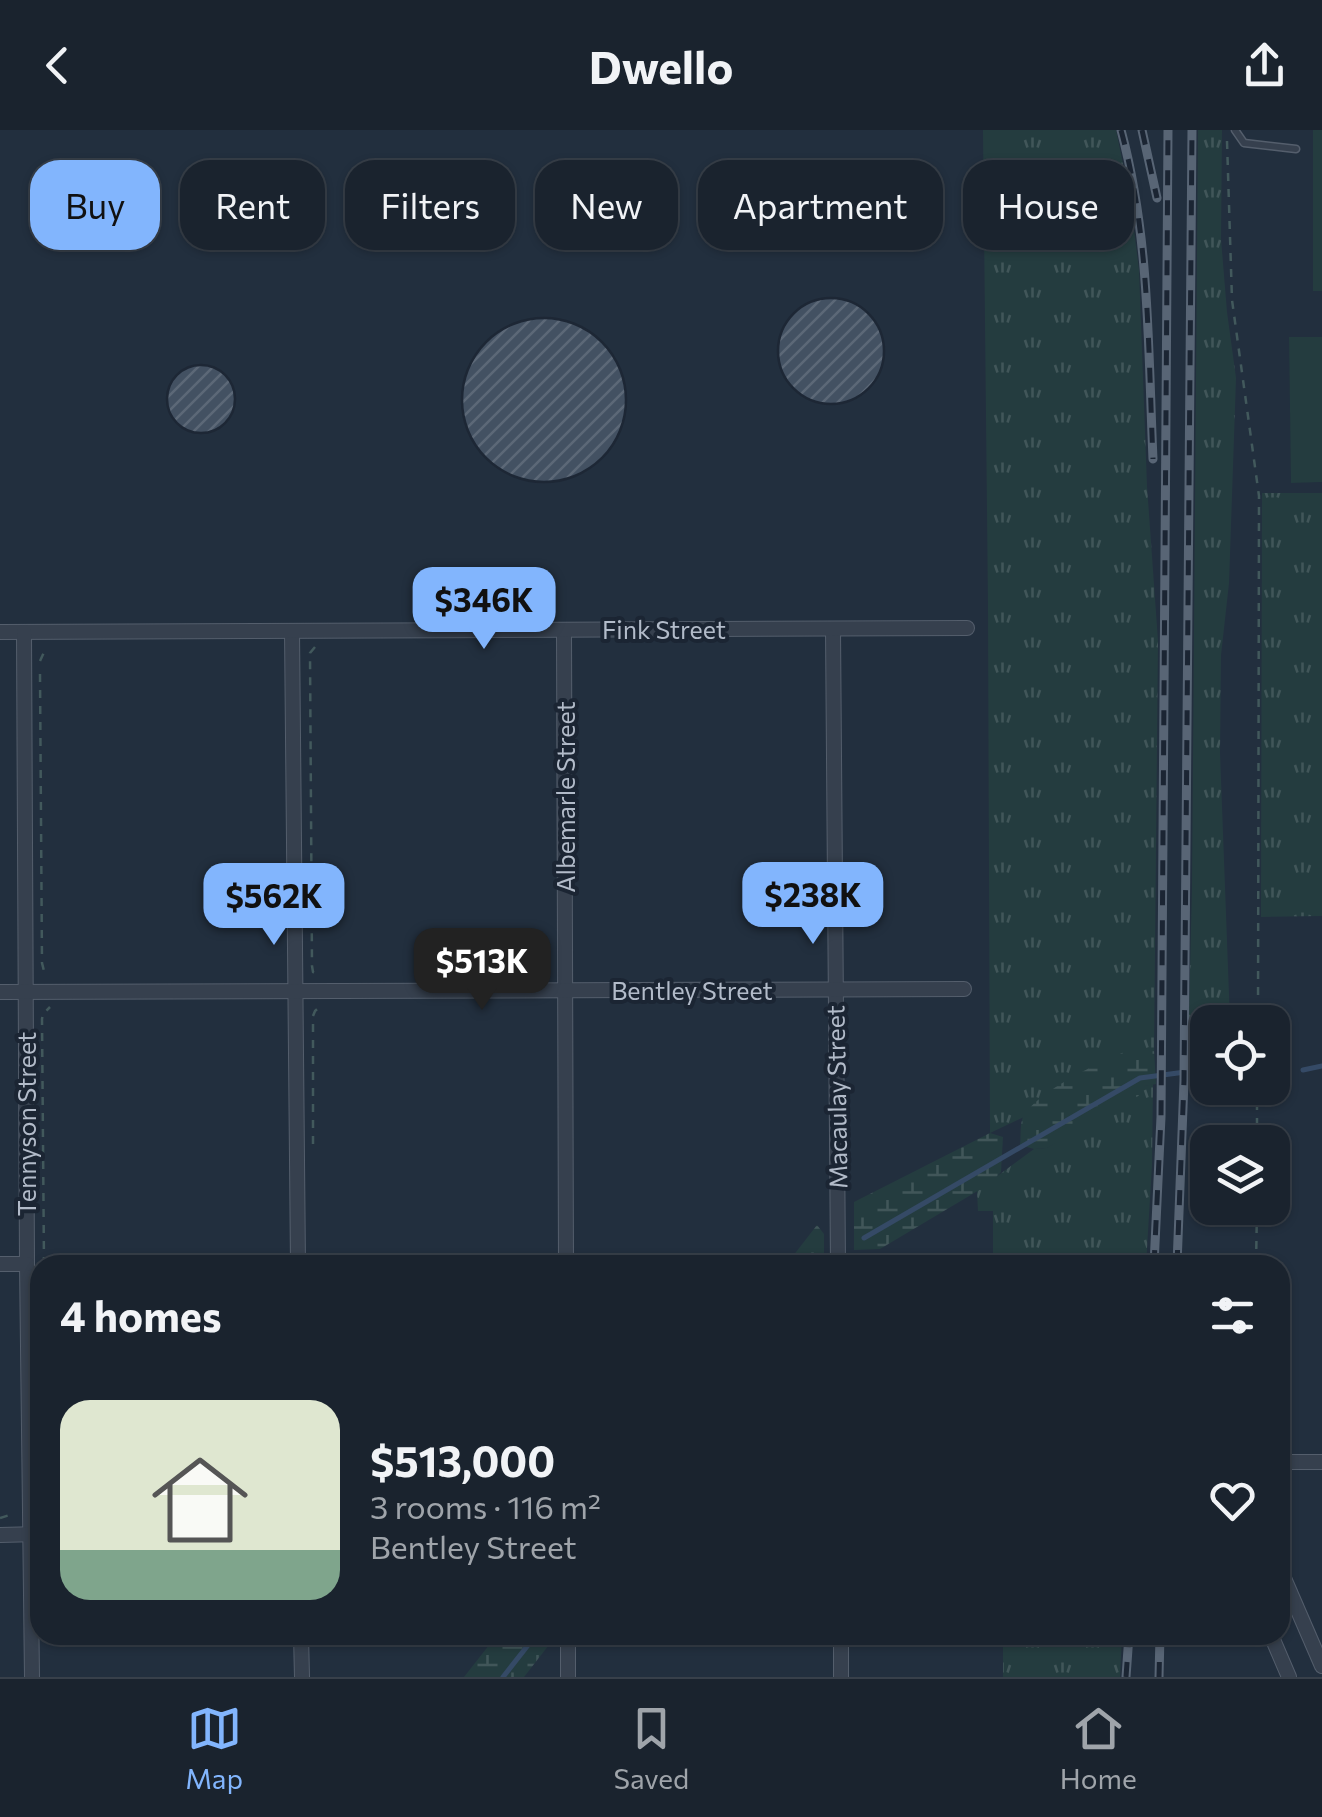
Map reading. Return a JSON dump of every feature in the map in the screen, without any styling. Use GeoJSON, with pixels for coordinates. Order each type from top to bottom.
{"type":"FeatureCollection","features":[{"type":"Feature","properties":{"kind":"street","name":"Fink Street"},"geometry":{"type":"LineString","coordinates":[[0,632],[292,637],[564,630],[967,628]]}},
{"type":"Feature","properties":{"kind":"street","name":"Macaulay Street"},"geometry":{"type":"LineString","coordinates":[[833,629],[838,1255]]}},
{"type":"Feature","properties":{"kind":"street","name":"Albemarle Street"},"geometry":{"type":"LineString","coordinates":[[564,630],[566,1255]]}},
{"type":"Feature","properties":{"kind":"street","name":"Tennyson Street"},"geometry":{"type":"LineString","coordinates":[[24,632],[30,1354]]}},
{"type":"Feature","properties":{"kind":"street"},"geometry":{"type":"LineString","coordinates":[[292,637],[298,1255]]}},
{"type":"Feature","properties":{"kind":"street","name":"Bentley Street"},"geometry":{"type":"LineString","coordinates":[[0,992],[964,988]]}},
{"type":"Feature","properties":{"kind":"street"},"geometry":{"type":"LineString","coordinates":[[0,1264],[27,1264]]}},
{"type":"Feature","properties":{"kind":"street"},"geometry":{"type":"LineString","coordinates":[[1290,1462],[1322,1462]]}},
{"type":"Feature","properties":{"kind":"street"},"geometry":{"type":"LineString","coordinates":[[0,1534],[30,1534]]}},
{"type":"Feature","properties":{"kind":"street"},"geometry":{"type":"LineString","coordinates":[[1290,1592],[1322,1666]]}},
{"type":"Feature","properties":{"kind":"street","name":"Tennyson Street"},"geometry":{"type":"LineString","coordinates":[[32,1677],[33,1645]]}},
{"type":"Feature","properties":{"kind":"street"},"geometry":{"type":"LineString","coordinates":[[302,1645],[302,1677]]}},
{"type":"Feature","properties":{"kind":"street"},"geometry":{"type":"LineString","coordinates":[[568,1645],[568,1677]]}},
{"type":"Feature","properties":{"kind":"street"},"geometry":{"type":"LineString","coordinates":[[841,1645],[841,1677]]}},
{"type":"Feature","properties":{"kind":"street"},"geometry":{"type":"LineString","coordinates":[[1275,1645],[1289,1677]]}},
{"type":"Feature","properties":{"kind":"lane"},"geometry":{"type":"LineString","coordinates":[[1231,130],[1244,143],[1296,150]]}},
{"type":"Feature","properties":{"kind":"path"},"geometry":{"type":"LineString","coordinates":[[1231,130],[1232,300],[1258,496],[1258,1005]]}},
{"type":"Feature","properties":{"kind":"path"},"geometry":{"type":"LineString","coordinates":[[292,637],[318,644],[310,653],[312,966],[313,972],[326,978]]}},
{"type":"Feature","properties":{"kind":"path"},"geometry":{"type":"LineString","coordinates":[[48,978],[42,964],[40,658],[51,645]]}},
{"type":"Feature","properties":{"kind":"path"},"geometry":{"type":"LineString","coordinates":[[313,1158],[314,1016],[320,1006],[329,1004]]}},
{"type":"Feature","properties":{"kind":"path"},"geometry":{"type":"LineString","coordinates":[[44,1255],[42,1019],[46,1010],[56,1005]]}},
{"type":"Feature","properties":{"kind":"path"},"geometry":{"type":"LineString","coordinates":[[1256,1225],[1256,1255]]}},
{"type":"Feature","properties":{"kind":"green space"},"geometry":{"type":"Polygon","coordinates":[[[983,130],[1116,130],[1122,160],[983,160],[983,130]]]}},
{"type":"Feature","properties":{"kind":"green space"},"geometry":{"type":"Polygon","coordinates":[[[1198,130],[1222,130],[1221,239],[1236,378],[1229,583],[1221,655],[1220,753],[1229,1005],[1190,1005],[1188,1056],[1198,130]]]}},
{"type":"Feature","properties":{"kind":"green space"},"geometry":{"type":"Polygon","coordinates":[[[1313,130],[1322,130],[1322,291],[1313,291],[1313,130]]]}},
{"type":"Feature","properties":{"kind":"green space"},"geometry":{"type":"Polygon","coordinates":[[[1134,230],[1158,641],[1154,1055],[990,1133],[984,250],[1134,250],[1134,230]]]}},
{"type":"Feature","properties":{"kind":"green space"},"geometry":{"type":"Polygon","coordinates":[[[1289,337],[1322,337],[1322,482],[1291,483],[1289,337]]]}},
{"type":"Feature","properties":{"kind":"green space"},"geometry":{"type":"Polygon","coordinates":[[[1262,493],[1322,493],[1322,916],[1261,917],[1262,493]]]}},
{"type":"Feature","properties":{"kind":"green space"},"geometry":{"type":"Polygon","coordinates":[[[1137,1047],[1154,1050],[1156,1084],[1145,1086],[1140,1095],[1047,1148],[1020,1145],[1022,1120],[1040,1098],[1073,1077],[1137,1047]]]}},
{"type":"Feature","properties":{"kind":"green space"},"geometry":{"type":"Polygon","coordinates":[[[1153,1084],[1147,1255],[993,1255],[993,1211],[978,1211],[977,1191],[1034,1149],[1047,1148],[1153,1084]]]}},
{"type":"Feature","properties":{"kind":"green space"},"geometry":{"type":"Polygon","coordinates":[[[990,1133],[1003,1137],[1001,1172],[991,1183],[880,1249],[854,1250],[854,1202],[990,1133]]]}},
{"type":"Feature","properties":{"kind":"green space"},"geometry":{"type":"Polygon","coordinates":[[[817,1225],[824,1234],[824,1255],[794,1255],[817,1225]]]}},
{"type":"Feature","properties":{"kind":"green space"},"geometry":{"type":"Polygon","coordinates":[[[489,1645],[549,1645],[524,1677],[464,1677],[489,1645]]]}},
{"type":"Feature","properties":{"kind":"green space"},"geometry":{"type":"Polygon","coordinates":[[[1003,1645],[1122,1645],[1120,1677],[1003,1677],[1003,1645]]]}},
{"type":"Feature","properties":{"kind":"building"},"geometry":{"type":"Polygon","coordinates":[[[831,298],[851,302],[869,313],[880,331],[884,351],[880,371],[869,389],[851,400],[831,404],[811,400],[793,389],[782,371],[778,351],[782,331],[793,313],[811,302],[831,298]]]}},
{"type":"Feature","properties":{"kind":"building"},"geometry":{"type":"Polygon","coordinates":[[[544,318],[575,324],[602,342],[620,369],[626,400],[620,431],[602,458],[575,476],[544,482],[513,476],[486,458],[468,431],[462,400],[468,369],[486,342],[513,324],[544,318]]]}},
{"type":"Feature","properties":{"kind":"building"},"geometry":{"type":"Polygon","coordinates":[[[201,365],[225,375],[235,399],[225,423],[201,433],[177,423],[167,399],[177,375],[201,365]]]}},
{"type":"Feature","properties":{"kind":"waterway"},"geometry":{"type":"LineString","coordinates":[[1303,1070],[1322,1066]]}},
{"type":"Feature","properties":{"kind":"waterway"},"geometry":{"type":"LineString","coordinates":[[864,1238],[1140,1078],[1190,1071]]}},
{"type":"Feature","properties":{"kind":"waterway"},"geometry":{"type":"LineString","coordinates":[[503,1677],[528,1645]]}},
{"type":"Feature","properties":{"kind":"railway"},"geometry":{"type":"LineString","coordinates":[[1121,130],[1143,252],[1153,459]]}},
{"type":"Feature","properties":{"kind":"railway"},"geometry":{"type":"LineString","coordinates":[[1142,130],[1157,198]]}},
{"type":"Feature","properties":{"kind":"railway"},"geometry":{"type":"LineString","coordinates":[[1154,1255],[1161,1117],[1168,130]]}},
{"type":"Feature","properties":{"kind":"railway"},"geometry":{"type":"LineString","coordinates":[[1177,1255],[1184,1081],[1192,130]]}},
{"type":"Feature","properties":{"kind":"railway"},"geometry":{"type":"LineString","coordinates":[[1126,1677],[1128,1645]]}},
{"type":"Feature","properties":{"kind":"railway"},"geometry":{"type":"LineString","coordinates":[[1159,1677],[1160,1645]]}}]}
